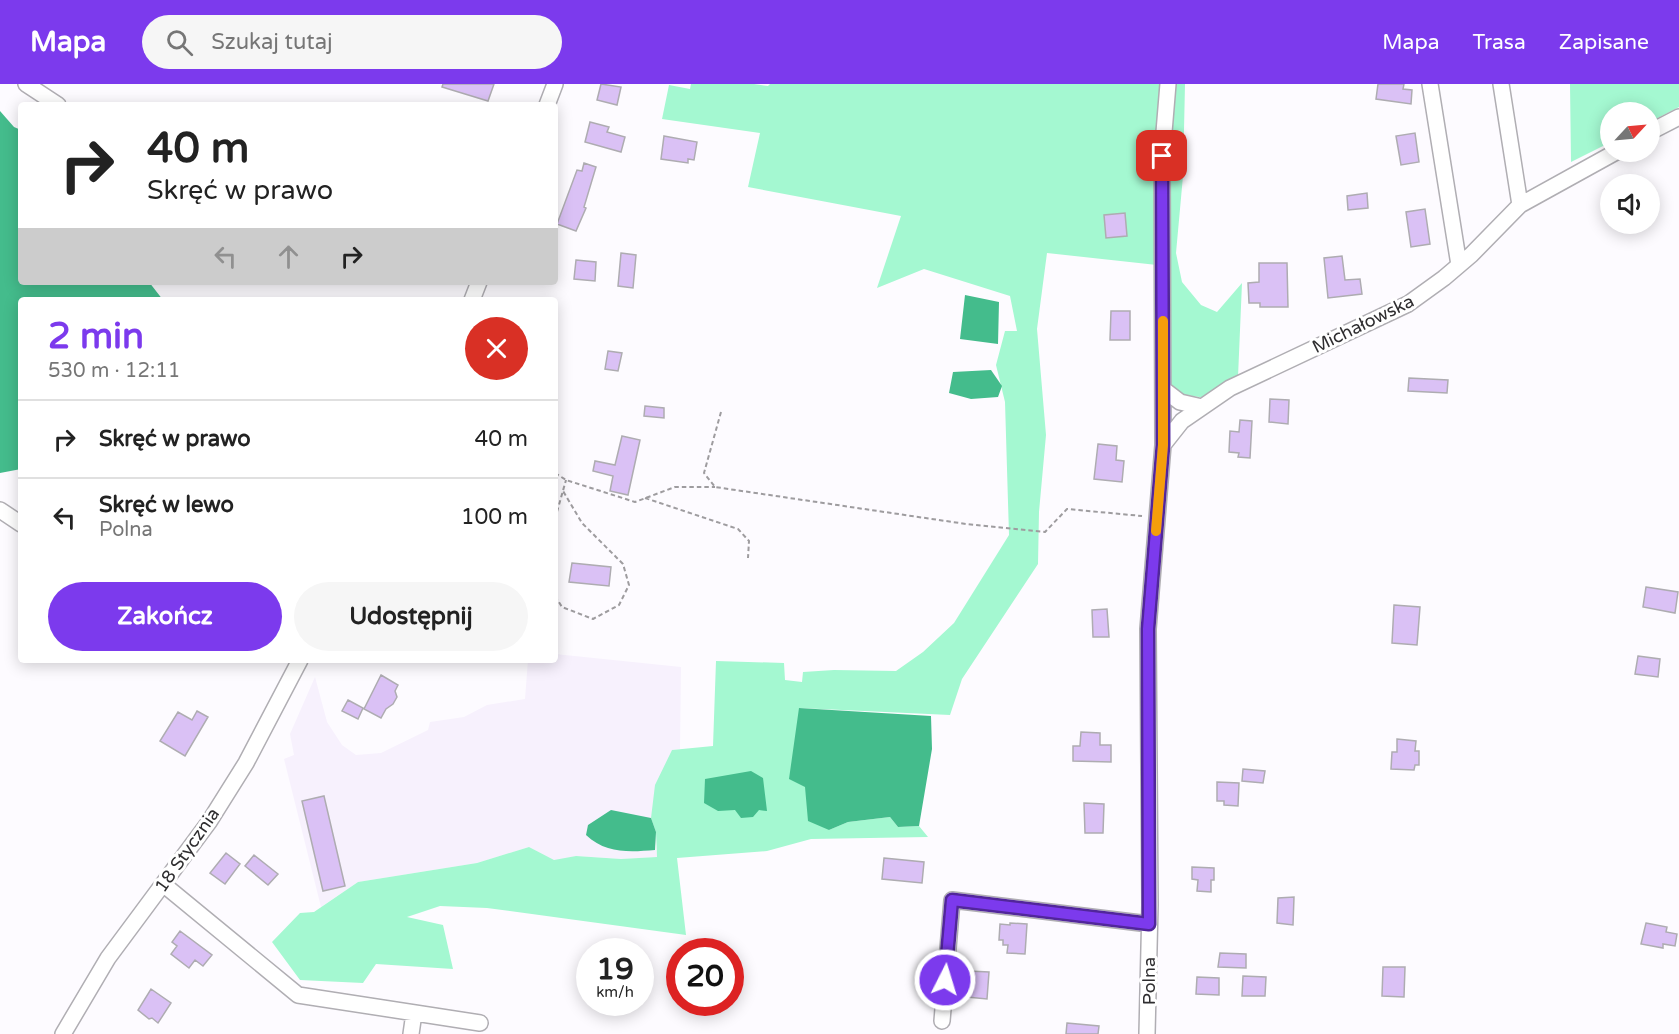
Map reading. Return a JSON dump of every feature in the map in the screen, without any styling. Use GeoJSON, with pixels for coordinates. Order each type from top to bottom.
{"type":"FeatureCollection","features":[{"type":"Feature","properties":{"kind":"street"},"geometry":{"type":"LineString","coordinates":[[26,84],[53,102]]}},
{"type":"Feature","properties":{"kind":"street"},"geometry":{"type":"LineString","coordinates":[[548,102],[555,84]]}},
{"type":"Feature","properties":{"kind":"street","name":"Polna"},"geometry":{"type":"LineString","coordinates":[[1147,1034],[1148,629],[1163,445],[1162,156],[1168,84]]}},
{"type":"Feature","properties":{"kind":"street"},"geometry":{"type":"LineString","coordinates":[[1430,84],[1459,265]]}},
{"type":"Feature","properties":{"kind":"street"},"geometry":{"type":"LineString","coordinates":[[1501,84],[1520,205]]}},
{"type":"Feature","properties":{"kind":"street"},"geometry":{"type":"LineString","coordinates":[[1660,127],[1679,117]]}},
{"type":"Feature","properties":{"kind":"street","name":"Michałowska"},"geometry":{"type":"LineString","coordinates":[[1163,445],[1182,421],[1230,388],[1408,304],[1459,265],[1520,205],[1600,161]]}},
{"type":"Feature","properties":{"kind":"street"},"geometry":{"type":"LineString","coordinates":[[1163,389],[1180,402],[1202,407]]}},
{"type":"Feature","properties":{"kind":"street"},"geometry":{"type":"LineString","coordinates":[[0,510],[18,522]]}},
{"type":"Feature","properties":{"kind":"street","name":"18 Stycznia"},"geometry":{"type":"LineString","coordinates":[[63,1034],[108,958],[209,822],[246,763],[298,663]]}},
{"type":"Feature","properties":{"kind":"street"},"geometry":{"type":"LineString","coordinates":[[163,884],[298,995],[480,1023]]}},
{"type":"Feature","properties":{"kind":"street"},"geometry":{"type":"LineString","coordinates":[[942,1021],[952,900],[1149,924]]}},
{"type":"Feature","properties":{"kind":"street"},"geometry":{"type":"LineString","coordinates":[[411,1034],[414,1013]]}},
{"type":"Feature","properties":{"kind":"path"},"geometry":{"type":"LineString","coordinates":[[715,488],[704,473],[721,412]]}},
{"type":"Feature","properties":{"kind":"path"},"geometry":{"type":"LineString","coordinates":[[558,475],[566,480],[635,502],[642,497],[675,487],[715,488],[966,524],[1045,532],[1066,509],[1157,517]]}},
{"type":"Feature","properties":{"kind":"path"},"geometry":{"type":"LineString","coordinates":[[558,508],[566,480]]}},
{"type":"Feature","properties":{"kind":"path"},"geometry":{"type":"LineString","coordinates":[[558,601],[562,607],[593,619],[619,605],[629,585],[623,564],[582,523],[563,491]]}},
{"type":"Feature","properties":{"kind":"path"},"geometry":{"type":"LineString","coordinates":[[642,497],[738,529],[749,542],[748,558]]}},
{"type":"Feature","properties":{"kind":"shaded area"},"geometry":{"type":"Polygon","coordinates":[[[691,84],[768,86],[770,84],[1162,84],[1157,265],[1047,253],[1037,329],[1046,435],[1039,512],[1038,564],[962,679],[950,715],[799,708],[805,787],[829,830],[848,822],[890,817],[898,827],[919,826],[928,837],[811,839],[767,851],[677,858],[686,935],[487,908],[440,906],[407,917],[443,925],[453,969],[376,964],[363,983],[300,980],[272,942],[300,913],[314,912],[358,882],[477,863],[529,847],[554,860],[576,856],[621,859],[657,857],[656,832],[651,818],[655,785],[672,750],[713,746],[716,661],[784,663],[785,680],[802,682],[803,672],[896,671],[923,652],[954,623],[1009,535],[1005,402],[996,365],[1005,331],[1017,331],[1010,296],[924,269],[877,288],[901,216],[748,187],[760,133],[662,119],[669,85],[690,89],[691,84]]]}},
{"type":"Feature","properties":{"kind":"shaded area"},"geometry":{"type":"Polygon","coordinates":[[[1176,84],[1185,84],[1183,176],[1176,253],[1182,282],[1201,305],[1217,312],[1242,283],[1238,377],[1206,398],[1179,394],[1168,383],[1168,157],[1176,84]]]}},
{"type":"Feature","properties":{"kind":"shaded area"},"geometry":{"type":"Polygon","coordinates":[[[1570,84],[1679,84],[1679,107],[1660,117],[1660,102],[1600,102],[1600,148],[1571,162],[1570,84]]]}},
{"type":"Feature","properties":{"kind":"shaded area"},"geometry":{"type":"Polygon","coordinates":[[[0,111],[18,129],[18,285],[151,285],[161,297],[18,297],[18,470],[0,473],[0,111]]]}},
{"type":"Feature","properties":{"kind":"shaded area"},"geometry":{"type":"Polygon","coordinates":[[[965,295],[999,302],[998,344],[960,339],[965,295]]]}},
{"type":"Feature","properties":{"kind":"shaded area"},"geometry":{"type":"Polygon","coordinates":[[[991,370],[1002,386],[998,397],[971,399],[949,393],[953,372],[991,370]]]}},
{"type":"Feature","properties":{"kind":"shaded area"},"geometry":{"type":"Polygon","coordinates":[[[558,654],[681,667],[680,749],[672,750],[655,846],[658,857],[621,859],[576,856],[554,861],[529,847],[477,863],[358,882],[321,907],[284,759],[294,755],[290,734],[315,677],[327,722],[342,745],[356,755],[381,753],[428,730],[430,722],[464,717],[487,705],[525,699],[528,663],[558,663],[558,654]]]}},
{"type":"Feature","properties":{"kind":"shaded area"},"geometry":{"type":"Polygon","coordinates":[[[799,708],[931,716],[932,749],[919,826],[898,827],[890,817],[848,822],[829,830],[808,821],[805,787],[789,779],[799,708]]]}},
{"type":"Feature","properties":{"kind":"shaded area"},"geometry":{"type":"Polygon","coordinates":[[[751,771],[763,778],[767,811],[759,810],[753,817],[741,818],[735,810],[718,811],[704,803],[705,779],[751,771]]]}},
{"type":"Feature","properties":{"kind":"shaded area"},"geometry":{"type":"Polygon","coordinates":[[[611,810],[651,818],[656,832],[655,850],[610,849],[586,835],[588,825],[611,810]]]}},
{"type":"Feature","properties":{"kind":"building"},"geometry":{"type":"Polygon","coordinates":[[[443,84],[494,84],[488,101],[442,87],[443,84]]]}},
{"type":"Feature","properties":{"kind":"building"},"geometry":{"type":"Polygon","coordinates":[[[601,84],[621,87],[617,105],[597,100],[601,84]]]}},
{"type":"Feature","properties":{"kind":"building"},"geometry":{"type":"Polygon","coordinates":[[[1378,84],[1404,84],[1403,89],[1412,90],[1411,104],[1376,99],[1378,84]]]}},
{"type":"Feature","properties":{"kind":"building"},"geometry":{"type":"Polygon","coordinates":[[[590,122],[609,127],[607,132],[625,137],[621,152],[585,142],[590,122]]]}},
{"type":"Feature","properties":{"kind":"building"},"geometry":{"type":"Polygon","coordinates":[[[1415,133],[1419,162],[1401,165],[1396,136],[1415,133]]]}},
{"type":"Feature","properties":{"kind":"building"},"geometry":{"type":"Polygon","coordinates":[[[664,136],[697,142],[694,160],[688,159],[688,163],[661,159],[664,136]]]}},
{"type":"Feature","properties":{"kind":"building"},"geometry":{"type":"Polygon","coordinates":[[[584,163],[596,167],[584,207],[586,208],[576,231],[558,224],[558,221],[577,170],[582,171],[584,163]]]}},
{"type":"Feature","properties":{"kind":"building"},"geometry":{"type":"Polygon","coordinates":[[[1367,193],[1368,208],[1348,210],[1347,196],[1367,193]]]}},
{"type":"Feature","properties":{"kind":"building"},"geometry":{"type":"Polygon","coordinates":[[[1425,209],[1430,244],[1411,247],[1406,212],[1425,209]]]}},
{"type":"Feature","properties":{"kind":"building"},"geometry":{"type":"Polygon","coordinates":[[[1125,213],[1127,236],[1106,238],[1104,215],[1125,213]]]}},
{"type":"Feature","properties":{"kind":"building"},"geometry":{"type":"Polygon","coordinates":[[[621,253],[636,255],[633,288],[618,286],[621,253]]]}},
{"type":"Feature","properties":{"kind":"building"},"geometry":{"type":"Polygon","coordinates":[[[1342,256],[1345,280],[1360,279],[1362,294],[1328,298],[1324,258],[1342,256]]]}},
{"type":"Feature","properties":{"kind":"building"},"geometry":{"type":"Polygon","coordinates":[[[576,260],[596,262],[595,281],[574,279],[576,260]]]}},
{"type":"Feature","properties":{"kind":"building"},"geometry":{"type":"Polygon","coordinates":[[[1259,263],[1287,263],[1288,307],[1260,307],[1260,303],[1249,303],[1248,283],[1259,282],[1259,263]]]}},
{"type":"Feature","properties":{"kind":"building"},"geometry":{"type":"Polygon","coordinates":[[[1111,311],[1130,311],[1130,340],[1110,340],[1111,311]]]}},
{"type":"Feature","properties":{"kind":"building"},"geometry":{"type":"Polygon","coordinates":[[[608,351],[622,353],[618,371],[605,369],[608,351]]]}},
{"type":"Feature","properties":{"kind":"building"},"geometry":{"type":"Polygon","coordinates":[[[1409,378],[1448,380],[1447,393],[1408,391],[1409,378]]]}},
{"type":"Feature","properties":{"kind":"building"},"geometry":{"type":"Polygon","coordinates":[[[1270,399],[1289,400],[1288,424],[1269,422],[1270,399]]]}},
{"type":"Feature","properties":{"kind":"building"},"geometry":{"type":"Polygon","coordinates":[[[645,406],[664,408],[664,418],[644,416],[645,406]]]}},
{"type":"Feature","properties":{"kind":"building"},"geometry":{"type":"Polygon","coordinates":[[[1240,420],[1252,421],[1250,458],[1238,457],[1239,453],[1229,452],[1230,431],[1239,432],[1240,420]]]}},
{"type":"Feature","properties":{"kind":"building"},"geometry":{"type":"Polygon","coordinates":[[[622,436],[640,440],[628,495],[610,491],[613,476],[593,471],[595,461],[615,465],[622,436]]]}},
{"type":"Feature","properties":{"kind":"building"},"geometry":{"type":"Polygon","coordinates":[[[1098,444],[1117,446],[1116,460],[1124,461],[1122,482],[1094,479],[1098,444]]]}},
{"type":"Feature","properties":{"kind":"building"},"geometry":{"type":"Polygon","coordinates":[[[572,563],[611,567],[609,586],[569,582],[572,563]]]}},
{"type":"Feature","properties":{"kind":"building"},"geometry":{"type":"Polygon","coordinates":[[[1646,587],[1678,592],[1675,613],[1643,607],[1646,587]]]}},
{"type":"Feature","properties":{"kind":"building"},"geometry":{"type":"Polygon","coordinates":[[[1394,605],[1420,607],[1417,645],[1392,643],[1394,605]]]}},
{"type":"Feature","properties":{"kind":"building"},"geometry":{"type":"Polygon","coordinates":[[[1107,609],[1109,637],[1093,637],[1092,610],[1107,609]]]}},
{"type":"Feature","properties":{"kind":"building"},"geometry":{"type":"Polygon","coordinates":[[[1638,656],[1660,659],[1658,677],[1635,674],[1638,656]]]}},
{"type":"Feature","properties":{"kind":"building"},"geometry":{"type":"Polygon","coordinates":[[[381,675],[398,685],[395,691],[397,697],[381,718],[364,709],[381,675]]]}},
{"type":"Feature","properties":{"kind":"building"},"geometry":{"type":"Polygon","coordinates":[[[348,700],[363,708],[358,719],[342,711],[348,700]]]}},
{"type":"Feature","properties":{"kind":"building"},"geometry":{"type":"Polygon","coordinates":[[[197,711],[208,717],[185,756],[160,741],[178,712],[192,720],[197,711]]]}},
{"type":"Feature","properties":{"kind":"building"},"geometry":{"type":"Polygon","coordinates":[[[1081,732],[1100,733],[1100,745],[1111,745],[1111,762],[1073,761],[1073,746],[1080,746],[1081,732]]]}},
{"type":"Feature","properties":{"kind":"building"},"geometry":{"type":"Polygon","coordinates":[[[1397,739],[1416,741],[1415,751],[1419,751],[1419,765],[1415,765],[1414,770],[1391,769],[1392,752],[1397,752],[1397,739]]]}},
{"type":"Feature","properties":{"kind":"building"},"geometry":{"type":"Polygon","coordinates":[[[1243,769],[1265,771],[1263,783],[1242,781],[1243,769]]]}},
{"type":"Feature","properties":{"kind":"building"},"geometry":{"type":"Polygon","coordinates":[[[1217,782],[1239,783],[1238,806],[1224,805],[1224,801],[1217,801],[1217,782]]]}},
{"type":"Feature","properties":{"kind":"building"},"geometry":{"type":"Polygon","coordinates":[[[324,796],[345,886],[323,891],[302,801],[324,796]]]}},
{"type":"Feature","properties":{"kind":"building"},"geometry":{"type":"Polygon","coordinates":[[[1084,803],[1104,804],[1103,833],[1085,833],[1084,803]]]}},
{"type":"Feature","properties":{"kind":"building"},"geometry":{"type":"Polygon","coordinates":[[[226,853],[240,864],[225,884],[210,873],[226,853]]]}},
{"type":"Feature","properties":{"kind":"building"},"geometry":{"type":"Polygon","coordinates":[[[254,855],[278,874],[268,885],[245,866],[254,855]]]}},
{"type":"Feature","properties":{"kind":"building"},"geometry":{"type":"Polygon","coordinates":[[[884,858],[924,862],[922,883],[882,879],[884,858]]]}},
{"type":"Feature","properties":{"kind":"building"},"geometry":{"type":"Polygon","coordinates":[[[1192,867],[1214,868],[1211,892],[1197,891],[1198,880],[1192,879],[1192,867]]]}},
{"type":"Feature","properties":{"kind":"building"},"geometry":{"type":"Polygon","coordinates":[[[1294,897],[1293,925],[1277,923],[1278,898],[1294,897]]]}},
{"type":"Feature","properties":{"kind":"building"},"geometry":{"type":"Polygon","coordinates":[[[1010,923],[1027,924],[1025,954],[1007,953],[1008,945],[1003,945],[1003,940],[999,940],[1000,924],[1010,925],[1010,923]]]}},
{"type":"Feature","properties":{"kind":"building"},"geometry":{"type":"Polygon","coordinates":[[[1646,923],[1667,927],[1666,932],[1677,934],[1675,946],[1663,944],[1663,948],[1641,944],[1646,923]]]}},
{"type":"Feature","properties":{"kind":"building"},"geometry":{"type":"Polygon","coordinates":[[[180,931],[212,955],[203,966],[195,960],[189,968],[171,954],[177,946],[172,942],[180,931]]]}},
{"type":"Feature","properties":{"kind":"building"},"geometry":{"type":"Polygon","coordinates":[[[1220,953],[1246,954],[1246,968],[1218,967],[1220,953]]]}},
{"type":"Feature","properties":{"kind":"building"},"geometry":{"type":"Polygon","coordinates":[[[1383,967],[1405,967],[1404,997],[1382,996],[1383,967]]]}},
{"type":"Feature","properties":{"kind":"building"},"geometry":{"type":"Polygon","coordinates":[[[968,971],[989,972],[987,999],[967,997],[968,971]]]}},
{"type":"Feature","properties":{"kind":"building"},"geometry":{"type":"Polygon","coordinates":[[[1243,976],[1266,977],[1265,996],[1242,996],[1243,976]]]}},
{"type":"Feature","properties":{"kind":"building"},"geometry":{"type":"Polygon","coordinates":[[[1197,977],[1219,978],[1219,995],[1196,994],[1197,977]]]}},
{"type":"Feature","properties":{"kind":"building"},"geometry":{"type":"Polygon","coordinates":[[[151,989],[171,1003],[158,1023],[138,1010],[151,989]]]}},
{"type":"Feature","properties":{"kind":"building"},"geometry":{"type":"Polygon","coordinates":[[[1067,1023],[1099,1026],[1098,1034],[1066,1034],[1067,1023]]]}},
{"type":"Feature","properties":{"kind":"slow traffic"},"geometry":{"type":"LineString","coordinates":[[1156,531],[1163,445],[1163,321]]}},
{"type":"Feature","properties":{"kind":"route"},"geometry":{"type":"LineString","coordinates":[[945,980],[952,900],[1149,924],[1148,629],[1163,445],[1162,156]]}}]}
